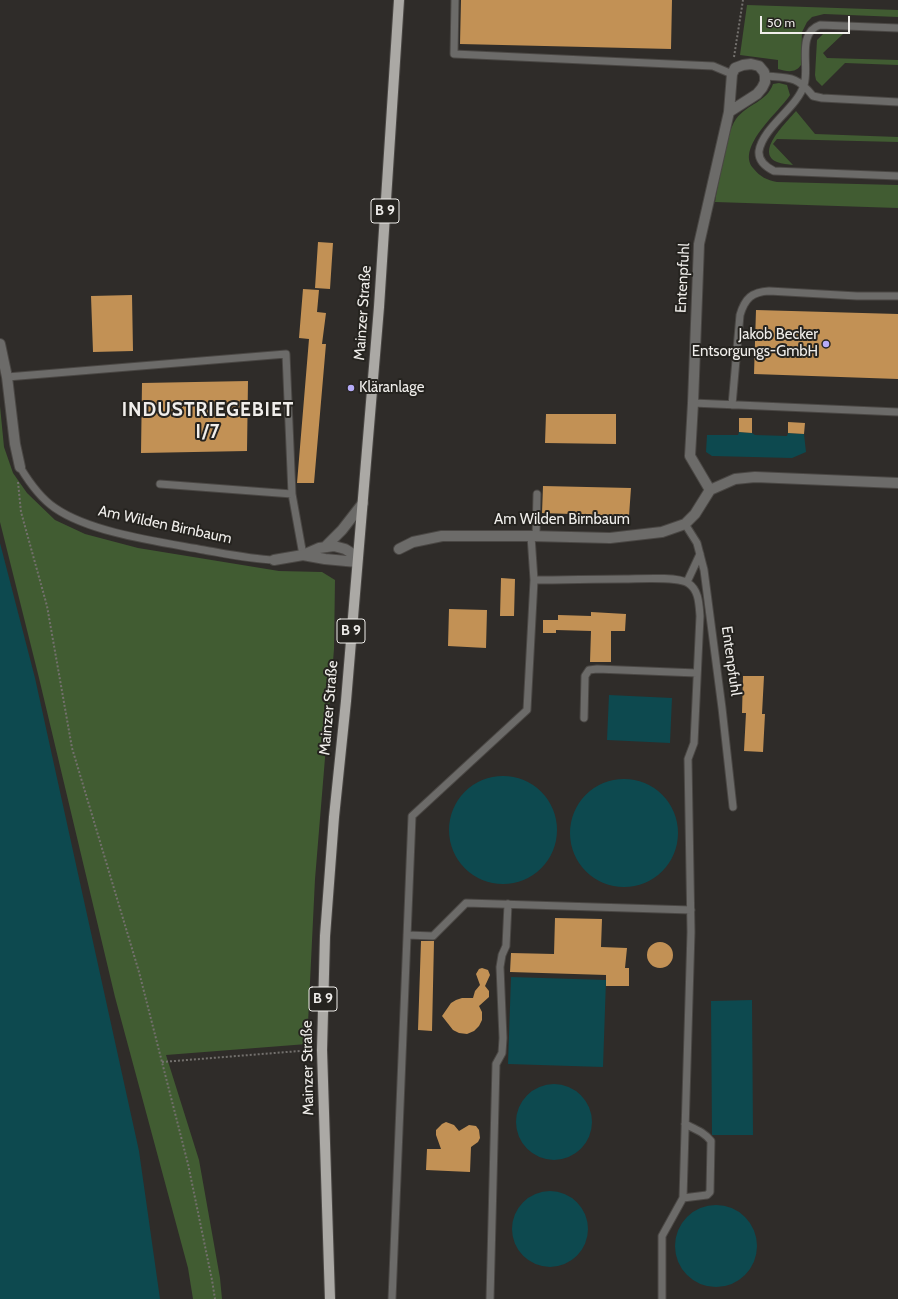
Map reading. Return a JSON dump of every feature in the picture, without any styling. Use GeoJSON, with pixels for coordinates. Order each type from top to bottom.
{"type":"FeatureCollection","features":[{"type":"Feature","properties":{"kind":"main road","name":"Mainzer Straße"},"geometry":{"type":"LineString","coordinates":[[330,1299],[322,1050],[325,936],[379,307],[399,0]]}},
{"type":"Feature","properties":{"kind":"street"},"geometry":{"type":"LineString","coordinates":[[729,112],[757,94],[765,82],[764,72],[759,66],[751,64],[736,68],[732,74]]}},
{"type":"Feature","properties":{"kind":"street","name":"Entenpfuhl"},"geometry":{"type":"LineString","coordinates":[[710,490],[690,456],[699,244],[729,112],[732,74]]}},
{"type":"Feature","properties":{"kind":"street"},"geometry":{"type":"LineString","coordinates":[[0,344],[7,377],[15,444],[20,467]]}},
{"type":"Feature","properties":{"kind":"street"},"geometry":{"type":"LineString","coordinates":[[710,490],[735,479],[755,477],[898,483]]}},
{"type":"Feature","properties":{"kind":"street","name":"Am Wilden Birnbaum"},"geometry":{"type":"LineString","coordinates":[[399,549],[413,542],[442,536],[610,538],[662,532],[685,524],[695,514],[710,490]]}},
{"type":"Feature","properties":{"kind":"street","name":"Am Wilden Birnbaum"},"geometry":{"type":"LineString","coordinates":[[274,560],[303,555],[326,546],[363,503]]}},
{"type":"Feature","properties":{"kind":"street"},"geometry":{"type":"LineString","coordinates":[[326,546],[340,547],[357,560]]}},
{"type":"Feature","properties":{"kind":"street","name":"Am Wilden Birnbaum"},"geometry":{"type":"LineString","coordinates":[[303,555],[325,559],[357,560]]}},
{"type":"Feature","properties":{"kind":"lane"},"geometry":{"type":"LineString","coordinates":[[455,0],[454,54],[713,66],[732,74]]}},
{"type":"Feature","properties":{"kind":"lane"},"geometry":{"type":"LineString","coordinates":[[898,28],[820,25],[814,27],[809,32],[805,50],[804,85],[798,96],[764,139],[760,147],[759,157],[767,168],[774,172],[898,176]]}},
{"type":"Feature","properties":{"kind":"lane"},"geometry":{"type":"LineString","coordinates":[[765,76],[797,80],[804,85],[813,96],[822,98],[898,102]]}},
{"type":"Feature","properties":{"kind":"lane"},"geometry":{"type":"LineString","coordinates":[[732,405],[740,315],[743,304],[758,292],[769,291],[857,296],[898,296]]}},
{"type":"Feature","properties":{"kind":"lane"},"geometry":{"type":"LineString","coordinates":[[7,377],[286,354],[292,494],[303,555]]}},
{"type":"Feature","properties":{"kind":"lane"},"geometry":{"type":"LineString","coordinates":[[693,403],[898,412]]}},
{"type":"Feature","properties":{"kind":"lane","name":"Am Wilden Birnbaum"},"geometry":{"type":"LineString","coordinates":[[20,467],[43,498],[55,508],[86,523],[174,544],[274,560]]}},
{"type":"Feature","properties":{"kind":"lane"},"geometry":{"type":"LineString","coordinates":[[160,484],[292,494]]}},
{"type":"Feature","properties":{"kind":"lane"},"geometry":{"type":"LineString","coordinates":[[392,1299],[412,816],[528,710],[534,580],[534,536],[537,494]]}},
{"type":"Feature","properties":{"kind":"lane","name":"Entenpfuhl"},"geometry":{"type":"LineString","coordinates":[[685,524],[697,543],[704,570],[733,807]]}},
{"type":"Feature","properties":{"kind":"lane"},"geometry":{"type":"LineString","coordinates":[[687,582],[700,554]]}},
{"type":"Feature","properties":{"kind":"lane"},"geometry":{"type":"LineString","coordinates":[[534,580],[649,578],[678,580],[687,582],[693,587],[699,601],[700,616],[694,743],[688,759],[690,910],[683,1198],[662,1236],[662,1299]]}},
{"type":"Feature","properties":{"kind":"lane"},"geometry":{"type":"LineString","coordinates":[[584,718],[585,676],[589,670],[597,669],[697,673]]}},
{"type":"Feature","properties":{"kind":"lane"},"geometry":{"type":"LineString","coordinates":[[407,935],[433,936],[466,903],[690,910]]}},
{"type":"Feature","properties":{"kind":"lane"},"geometry":{"type":"LineString","coordinates":[[490,1299],[496,1064],[502,1053],[503,1038],[500,967],[502,955],[506,946],[508,904]]}},
{"type":"Feature","properties":{"kind":"lane"},"geometry":{"type":"LineString","coordinates":[[683,1198],[706,1195],[710,1192],[711,1141],[702,1132],[685,1124]]}},
{"type":"Feature","properties":{"kind":"path"},"geometry":{"type":"LineString","coordinates":[[732,74],[744,0]]}},
{"type":"Feature","properties":{"kind":"path"},"geometry":{"type":"LineString","coordinates":[[20,467],[18,484],[21,512],[47,606],[72,748],[139,972],[188,1164],[215,1299]]}},
{"type":"Feature","properties":{"kind":"path"},"geometry":{"type":"LineString","coordinates":[[162,1062],[322,1050]]}},
{"type":"Feature","properties":{"kind":"green space"},"geometry":{"type":"Polygon","coordinates":[[[747,5],[898,10],[898,17],[824,14],[812,17],[807,22],[802,32],[801,65],[796,70],[787,71],[778,69],[778,60],[740,55],[747,5]]]}},
{"type":"Feature","properties":{"kind":"green space"},"geometry":{"type":"Polygon","coordinates":[[[824,33],[843,34],[823,53],[827,58],[898,60],[898,65],[845,63],[822,86],[816,80],[815,75],[817,40],[824,33]]]}},
{"type":"Feature","properties":{"kind":"green space"},"geometry":{"type":"Polygon","coordinates":[[[779,83],[787,85],[790,95],[754,140],[750,150],[749,160],[758,174],[764,178],[777,182],[898,185],[898,208],[715,202],[726,147],[732,126],[741,114],[766,95],[773,84],[779,83]]]}},
{"type":"Feature","properties":{"kind":"green space"},"geometry":{"type":"Polygon","coordinates":[[[796,111],[815,134],[898,137],[898,142],[777,139],[773,144],[793,165],[783,164],[777,162],[771,157],[769,151],[775,136],[796,111]]]}},
{"type":"Feature","properties":{"kind":"green space"},"geometry":{"type":"Polygon","coordinates":[[[0,406],[4,447],[13,473],[27,493],[55,520],[85,534],[138,548],[279,571],[322,572],[335,580],[334,649],[315,879],[307,1044],[166,1055],[199,1160],[220,1278],[222,1299],[193,1299],[188,1268],[115,997],[0,522],[0,406]]]}},
{"type":"Feature","properties":{"kind":"water"},"geometry":{"type":"Polygon","coordinates":[[[739,432],[752,433],[755,435],[787,436],[788,433],[804,434],[806,452],[792,458],[712,456],[706,452],[707,435],[738,435],[739,432]]]}},
{"type":"Feature","properties":{"kind":"water"},"geometry":{"type":"Polygon","coordinates":[[[0,543],[35,678],[139,1151],[160,1299],[0,1299],[0,543]]]}},
{"type":"Feature","properties":{"kind":"water"},"geometry":{"type":"Polygon","coordinates":[[[609,695],[672,698],[670,743],[607,740],[609,695]]]}},
{"type":"Feature","properties":{"kind":"water"},"geometry":{"type":"Polygon","coordinates":[[[503,776],[524,780],[541,792],[553,809],[557,830],[553,851],[541,868],[524,880],[503,884],[482,880],[465,868],[453,851],[449,830],[453,809],[465,792],[482,780],[503,776]]]}},
{"type":"Feature","properties":{"kind":"water"},"geometry":{"type":"Polygon","coordinates":[[[624,779],[645,783],[662,795],[674,812],[678,833],[674,854],[662,871],[645,883],[624,887],[603,883],[586,871],[574,854],[570,833],[574,812],[586,795],[603,783],[624,779]]]}},
{"type":"Feature","properties":{"kind":"water"},"geometry":{"type":"Polygon","coordinates":[[[511,977],[606,980],[603,1067],[508,1064],[511,977]]]}},
{"type":"Feature","properties":{"kind":"water"},"geometry":{"type":"Polygon","coordinates":[[[752,1000],[753,1135],[712,1135],[711,1001],[752,1000]]]}},
{"type":"Feature","properties":{"kind":"water"},"geometry":{"type":"Polygon","coordinates":[[[547,1084],[561,1084],[575,1090],[586,1101],[592,1115],[592,1129],[589,1137],[581,1149],[575,1154],[561,1160],[547,1160],[533,1154],[522,1143],[516,1129],[516,1115],[522,1101],[533,1090],[547,1084]]]}},
{"type":"Feature","properties":{"kind":"water"},"geometry":{"type":"Polygon","coordinates":[[[550,1191],[564,1194],[577,1202],[585,1215],[588,1229],[585,1243],[577,1256],[564,1264],[550,1267],[536,1264],[523,1256],[515,1243],[512,1229],[515,1215],[523,1202],[536,1194],[550,1191]]]}},
{"type":"Feature","properties":{"kind":"water"},"geometry":{"type":"Polygon","coordinates":[[[716,1205],[732,1208],[745,1217],[754,1230],[757,1246],[754,1262],[745,1275],[732,1284],[716,1287],[700,1284],[687,1275],[678,1262],[675,1246],[678,1230],[687,1217],[700,1208],[716,1205]]]}},
{"type":"Feature","properties":{"kind":"building"},"geometry":{"type":"Polygon","coordinates":[[[461,0],[672,0],[671,49],[460,44],[461,0]]]}},
{"type":"Feature","properties":{"kind":"building"},"geometry":{"type":"Polygon","coordinates":[[[318,242],[333,243],[330,289],[315,288],[318,242]]]}},
{"type":"Feature","properties":{"kind":"building"},"geometry":{"type":"Polygon","coordinates":[[[303,289],[319,290],[317,312],[326,313],[322,344],[326,344],[314,483],[297,483],[309,339],[299,338],[303,289]]]}},
{"type":"Feature","properties":{"kind":"building"},"geometry":{"type":"Polygon","coordinates":[[[132,295],[133,351],[93,352],[91,296],[132,295]]]}},
{"type":"Feature","properties":{"kind":"building","name":"Jakob Becker Entsorgungs-GmbH"},"geometry":{"type":"Polygon","coordinates":[[[756,310],[898,314],[898,379],[754,374],[756,310]]]}},
{"type":"Feature","properties":{"kind":"building"},"geometry":{"type":"Polygon","coordinates":[[[248,381],[247,451],[141,453],[142,383],[248,381]]]}},
{"type":"Feature","properties":{"kind":"building"},"geometry":{"type":"Polygon","coordinates":[[[546,414],[616,414],[616,444],[545,443],[546,414]]]}},
{"type":"Feature","properties":{"kind":"building"},"geometry":{"type":"Polygon","coordinates":[[[739,418],[752,418],[752,433],[739,432],[739,418]]]}},
{"type":"Feature","properties":{"kind":"building"},"geometry":{"type":"Polygon","coordinates":[[[788,422],[805,423],[804,434],[788,433],[788,422]]]}},
{"type":"Feature","properties":{"kind":"building"},"geometry":{"type":"Polygon","coordinates":[[[543,486],[631,488],[629,516],[542,513],[543,486]]]}},
{"type":"Feature","properties":{"kind":"building"},"geometry":{"type":"Polygon","coordinates":[[[501,578],[515,579],[514,616],[500,616],[501,578]]]}},
{"type":"Feature","properties":{"kind":"building"},"geometry":{"type":"Polygon","coordinates":[[[449,609],[487,610],[486,648],[448,646],[449,609]]]}},
{"type":"Feature","properties":{"kind":"building"},"geometry":{"type":"Polygon","coordinates":[[[591,612],[626,614],[625,631],[611,631],[611,662],[590,662],[591,631],[556,630],[556,633],[543,633],[543,620],[558,620],[558,615],[591,616],[591,612]]]}},
{"type":"Feature","properties":{"kind":"building"},"geometry":{"type":"Polygon","coordinates":[[[743,676],[764,676],[762,714],[765,714],[763,752],[744,751],[746,713],[742,713],[743,676]]]}},
{"type":"Feature","properties":{"kind":"building"},"geometry":{"type":"Polygon","coordinates":[[[555,918],[602,919],[601,947],[627,948],[625,968],[629,968],[629,986],[606,986],[606,975],[510,972],[511,953],[554,954],[555,918]]]}},
{"type":"Feature","properties":{"kind":"building"},"geometry":{"type":"Polygon","coordinates":[[[421,941],[434,941],[432,1031],[418,1030],[421,941]]]}},
{"type":"Feature","properties":{"kind":"building"},"geometry":{"type":"Polygon","coordinates":[[[660,942],[669,946],[673,955],[669,964],[660,968],[651,964],[647,955],[651,946],[660,942]]]}},
{"type":"Feature","properties":{"kind":"building"},"geometry":{"type":"Polygon","coordinates":[[[482,968],[488,970],[490,975],[485,986],[489,991],[489,997],[479,1006],[482,1012],[482,1020],[474,1031],[467,1034],[459,1033],[453,1030],[442,1016],[451,1003],[456,1000],[462,998],[473,998],[475,991],[480,985],[476,974],[479,969],[482,968]]]}},
{"type":"Feature","properties":{"kind":"building"},"geometry":{"type":"Polygon","coordinates":[[[446,1122],[454,1125],[459,1131],[469,1125],[476,1126],[479,1130],[480,1138],[478,1142],[471,1147],[470,1172],[426,1170],[427,1149],[441,1149],[436,1135],[436,1130],[446,1122]]]}},
{"type":"Feature","properties":{"kind":"place","name":"Jakob Becker Entsorgungs-GmbH"},"geometry":{"type":"Point","coordinates":[826,344]}},
{"type":"Feature","properties":{"kind":"place","name":"Kläranlage"},"geometry":{"type":"Point","coordinates":[351,388]}},
{"type":"Feature","properties":{"kind":"district","name":"INDUSTRIEGEBIET I/7"},"geometry":{"type":"Point","coordinates":[208,421]}}]}
